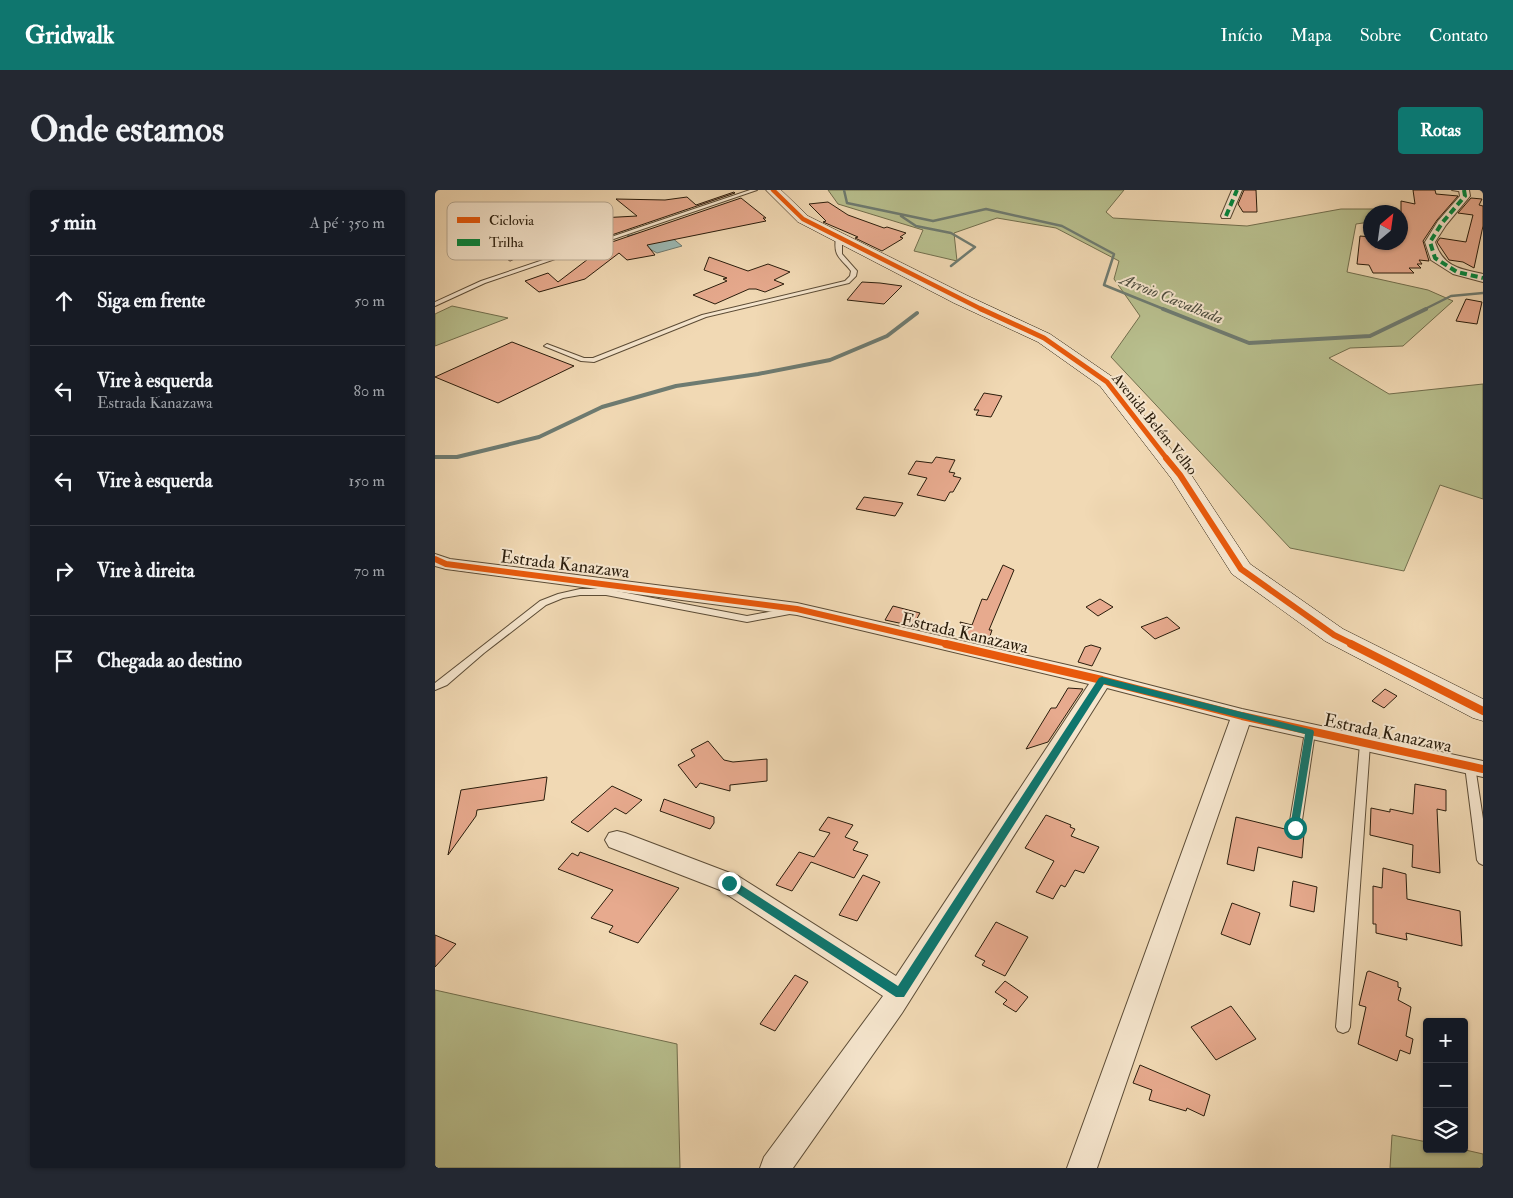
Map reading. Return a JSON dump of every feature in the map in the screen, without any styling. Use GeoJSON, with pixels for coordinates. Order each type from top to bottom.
{"type":"FeatureCollection","features":[{"type":"Feature","properties":{"kind":"main road","name":"Avenida Belém Velho"},"geometry":{"type":"LineString","coordinates":[[773,190],[803,219],[959,299],[1044,338],[1107,382],[1180,475],[1241,569],[1334,635],[1483,711]]}},
{"type":"Feature","properties":{"kind":"street"},"geometry":{"type":"LineString","coordinates":[[1226,216],[1237,190]]}},
{"type":"Feature","properties":{"kind":"street"},"geometry":{"type":"LineString","coordinates":[[1461,190],[1465,196],[1443,222],[1430,242],[1435,258],[1457,272],[1483,278]]}},
{"type":"Feature","properties":{"kind":"street","name":"Estrada Kanazawa"},"geometry":{"type":"LineString","coordinates":[[435,559],[446,564],[797,609],[1102,680],[1309,732],[1477,767]]}},
{"type":"Feature","properties":{"kind":"street"},"geometry":{"type":"LineString","coordinates":[[775,1168],[900,993],[1102,680]]}},
{"type":"Feature","properties":{"kind":"street"},"geometry":{"type":"LineString","coordinates":[[1082,1168],[1242,716]]}},
{"type":"Feature","properties":{"kind":"street"},"geometry":{"type":"LineString","coordinates":[[617,840],[729,883],[900,993]]}},
{"type":"Feature","properties":{"kind":"lane"},"geometry":{"type":"LineString","coordinates":[[613,238],[755,190]]}},
{"type":"Feature","properties":{"kind":"lane"},"geometry":{"type":"LineString","coordinates":[[547,346],[583,360],[594,360],[704,316],[847,282],[853,276],[854,271],[841,259],[837,251],[839,238]]}},
{"type":"Feature","properties":{"kind":"lane"},"geometry":{"type":"LineString","coordinates":[[435,304],[483,282],[548,260]]}},
{"type":"Feature","properties":{"kind":"lane"},"geometry":{"type":"LineString","coordinates":[[435,687],[443,683],[543,603],[561,596],[581,592],[605,592],[747,620],[797,609]]}},
{"type":"Feature","properties":{"kind":"lane"},"geometry":{"type":"LineString","coordinates":[[1295,828],[1309,732]]}},
{"type":"Feature","properties":{"kind":"lane"},"geometry":{"type":"LineString","coordinates":[[1343,1027],[1365,744]]}},
{"type":"Feature","properties":{"kind":"lane"},"geometry":{"type":"LineString","coordinates":[[1477,767],[1483,860]]}},
{"type":"Feature","properties":{"kind":"green space"},"geometry":{"type":"Polygon","coordinates":[[[828,190],[1124,190],[1106,212],[1113,218],[1247,226],[1341,209],[1363,209],[1363,223],[1356,224],[1347,272],[1428,290],[1453,301],[1403,346],[1350,348],[1329,358],[1389,394],[1483,384],[1483,499],[1440,485],[1404,571],[1290,548],[1111,357],[1140,316],[1114,279],[1119,261],[1056,228],[997,218],[954,233],[957,261],[914,251],[923,230],[838,204],[828,190]]]}},
{"type":"Feature","properties":{"kind":"green space"},"geometry":{"type":"Polygon","coordinates":[[[452,306],[508,318],[435,346],[435,314],[452,306]]]}},
{"type":"Feature","properties":{"kind":"green space"},"geometry":{"type":"Polygon","coordinates":[[[435,990],[677,1044],[680,1168],[435,1168],[435,990]]]}},
{"type":"Feature","properties":{"kind":"green space"},"geometry":{"type":"Polygon","coordinates":[[[1392,1135],[1423,1141],[1423,1153],[1468,1153],[1468,1151],[1483,1154],[1483,1168],[1390,1168],[1392,1135]]]}},
{"type":"Feature","properties":{"kind":"water"},"geometry":{"type":"Polygon","coordinates":[[[660,228],[682,246],[657,253],[627,236],[660,228]]]}},
{"type":"Feature","properties":{"kind":"building"},"geometry":{"type":"Polygon","coordinates":[[[1244,190],[1256,190],[1257,212],[1243,212],[1238,204],[1244,190]]]}},
{"type":"Feature","properties":{"kind":"building"},"geometry":{"type":"Polygon","coordinates":[[[1413,190],[1435,190],[1436,194],[1458,196],[1437,220],[1423,241],[1429,261],[1419,260],[1422,264],[1417,264],[1421,268],[1409,268],[1414,273],[1373,273],[1369,265],[1357,264],[1360,236],[1363,236],[1363,250],[1408,250],[1408,205],[1401,205],[1401,201],[1415,204],[1413,190]]]}},
{"type":"Feature","properties":{"kind":"building"},"geometry":{"type":"Polygon","coordinates":[[[735,193],[613,235],[613,217],[637,216],[616,199],[665,200],[687,197],[696,205],[735,193]]]}},
{"type":"Feature","properties":{"kind":"building"},"geometry":{"type":"Polygon","coordinates":[[[741,198],[766,218],[763,218],[766,221],[647,245],[655,255],[627,260],[619,253],[613,258],[613,242],[741,198]]]}},
{"type":"Feature","properties":{"kind":"building"},"geometry":{"type":"Polygon","coordinates":[[[1471,198],[1482,199],[1479,205],[1483,206],[1483,226],[1474,268],[1463,262],[1449,260],[1437,242],[1440,238],[1466,242],[1473,215],[1458,213],[1471,198]]]}},
{"type":"Feature","properties":{"kind":"building"},"geometry":{"type":"Polygon","coordinates":[[[828,202],[848,215],[884,228],[887,227],[906,233],[900,237],[902,239],[882,251],[855,238],[858,237],[823,222],[826,221],[809,204],[828,202]]]}},
{"type":"Feature","properties":{"kind":"building"},"geometry":{"type":"Polygon","coordinates":[[[709,257],[748,271],[768,264],[790,272],[774,280],[784,284],[765,292],[749,289],[715,304],[693,295],[727,281],[723,279],[727,278],[704,270],[709,257]]]}},
{"type":"Feature","properties":{"kind":"building"},"geometry":{"type":"Polygon","coordinates":[[[587,260],[610,260],[585,279],[539,292],[525,281],[548,273],[558,282],[587,260]]]}},
{"type":"Feature","properties":{"kind":"building"},"geometry":{"type":"Polygon","coordinates":[[[862,282],[902,286],[884,304],[847,300],[862,282]]]}},
{"type":"Feature","properties":{"kind":"building"},"geometry":{"type":"Polygon","coordinates":[[[1466,299],[1482,302],[1477,324],[1456,321],[1466,299]]]}},
{"type":"Feature","properties":{"kind":"building"},"geometry":{"type":"Polygon","coordinates":[[[512,342],[574,366],[498,403],[435,377],[512,342]]]}},
{"type":"Feature","properties":{"kind":"building"},"geometry":{"type":"Polygon","coordinates":[[[984,393],[1002,396],[991,417],[976,415],[979,410],[974,410],[984,393]]]}},
{"type":"Feature","properties":{"kind":"building"},"geometry":{"type":"Polygon","coordinates":[[[936,457],[955,460],[949,472],[955,473],[953,476],[961,478],[945,501],[917,495],[927,478],[908,474],[916,461],[932,463],[936,457]]]}},
{"type":"Feature","properties":{"kind":"building"},"geometry":{"type":"Polygon","coordinates":[[[864,497],[903,503],[895,516],[856,509],[864,497]]]}},
{"type":"Feature","properties":{"kind":"building"},"geometry":{"type":"Polygon","coordinates":[[[1003,565],[1014,570],[989,630],[992,630],[987,645],[966,640],[960,622],[972,625],[982,599],[987,600],[1003,565]]]}},
{"type":"Feature","properties":{"kind":"building"},"geometry":{"type":"Polygon","coordinates":[[[1100,599],[1113,607],[1098,616],[1086,607],[1100,599]]]}},
{"type":"Feature","properties":{"kind":"building"},"geometry":{"type":"Polygon","coordinates":[[[893,606],[920,613],[913,626],[885,620],[893,606]]]}},
{"type":"Feature","properties":{"kind":"building"},"geometry":{"type":"Polygon","coordinates":[[[1167,617],[1180,628],[1155,639],[1141,627],[1167,617]]]}},
{"type":"Feature","properties":{"kind":"building"},"geometry":{"type":"Polygon","coordinates":[[[1091,645],[1101,648],[1092,666],[1078,662],[1085,647],[1091,645]]]}},
{"type":"Feature","properties":{"kind":"building"},"geometry":{"type":"Polygon","coordinates":[[[1068,688],[1083,689],[1048,742],[1026,749],[1051,708],[1056,708],[1068,688]]]}},
{"type":"Feature","properties":{"kind":"building"},"geometry":{"type":"Polygon","coordinates":[[[1385,689],[1397,696],[1384,708],[1372,701],[1385,689]]]}},
{"type":"Feature","properties":{"kind":"building"},"geometry":{"type":"Polygon","coordinates":[[[708,741],[724,760],[733,762],[767,759],[767,781],[730,785],[730,791],[700,783],[696,788],[678,765],[695,756],[691,750],[708,741]]]}},
{"type":"Feature","properties":{"kind":"building"},"geometry":{"type":"Polygon","coordinates":[[[547,777],[544,800],[477,810],[476,816],[448,855],[461,790],[547,777]]]}},
{"type":"Feature","properties":{"kind":"building"},"geometry":{"type":"Polygon","coordinates":[[[1415,784],[1446,790],[1446,811],[1437,809],[1440,873],[1412,867],[1413,845],[1370,835],[1371,808],[1390,812],[1390,809],[1413,814],[1415,784]]]}},
{"type":"Feature","properties":{"kind":"building"},"geometry":{"type":"Polygon","coordinates":[[[612,786],[642,800],[626,814],[615,808],[588,832],[571,822],[612,786]]]}},
{"type":"Feature","properties":{"kind":"building"},"geometry":{"type":"Polygon","coordinates":[[[664,799],[714,817],[714,823],[710,829],[660,811],[664,799]]]}},
{"type":"Feature","properties":{"kind":"building"},"geometry":{"type":"Polygon","coordinates":[[[1046,815],[1071,825],[1070,827],[1075,829],[1071,836],[1099,847],[1084,873],[1075,870],[1065,887],[1061,885],[1053,899],[1036,892],[1054,861],[1025,848],[1046,815]]]}},
{"type":"Feature","properties":{"kind":"building"},"geometry":{"type":"Polygon","coordinates":[[[828,817],[853,825],[845,837],[858,842],[853,850],[868,855],[854,878],[811,862],[792,891],[776,885],[799,852],[814,857],[830,833],[819,830],[828,817]]]}},
{"type":"Feature","properties":{"kind":"building"},"geometry":{"type":"Polygon","coordinates":[[[1236,817],[1289,830],[1294,834],[1304,834],[1302,858],[1258,847],[1254,871],[1227,864],[1236,817]]]}},
{"type":"Feature","properties":{"kind":"building"},"geometry":{"type":"Polygon","coordinates":[[[580,852],[679,888],[638,943],[609,932],[613,926],[591,918],[613,890],[558,869],[572,853],[578,856],[580,852]]]}},
{"type":"Feature","properties":{"kind":"building"},"geometry":{"type":"Polygon","coordinates":[[[1383,868],[1406,874],[1407,899],[1460,911],[1462,946],[1406,933],[1407,940],[1376,933],[1376,924],[1373,924],[1373,886],[1382,888],[1383,868]]]}},
{"type":"Feature","properties":{"kind":"building"},"geometry":{"type":"Polygon","coordinates":[[[863,875],[880,882],[857,921],[839,915],[863,875]]]}},
{"type":"Feature","properties":{"kind":"building"},"geometry":{"type":"Polygon","coordinates":[[[1293,881],[1317,887],[1314,912],[1290,906],[1293,881]]]}},
{"type":"Feature","properties":{"kind":"building"},"geometry":{"type":"Polygon","coordinates":[[[1232,903],[1260,913],[1250,945],[1221,934],[1232,903]]]}},
{"type":"Feature","properties":{"kind":"building"},"geometry":{"type":"Polygon","coordinates":[[[996,922],[1028,937],[1005,976],[982,965],[985,961],[975,956],[996,922]]]}},
{"type":"Feature","properties":{"kind":"building"},"geometry":{"type":"Polygon","coordinates":[[[435,935],[456,944],[435,967],[435,935]]]}},
{"type":"Feature","properties":{"kind":"building"},"geometry":{"type":"Polygon","coordinates":[[[1369,971],[1398,982],[1398,987],[1401,988],[1398,1000],[1411,1007],[1406,1036],[1413,1039],[1410,1054],[1400,1050],[1397,1061],[1358,1044],[1366,1007],[1359,1005],[1367,972],[1369,971]]]}},
{"type":"Feature","properties":{"kind":"building"},"geometry":{"type":"Polygon","coordinates":[[[795,975],[808,982],[775,1031],[760,1024],[795,975]]]}},
{"type":"Feature","properties":{"kind":"building"},"geometry":{"type":"Polygon","coordinates":[[[1005,981],[1028,997],[1016,1012],[1003,1004],[1007,1000],[995,992],[1005,981]]]}},
{"type":"Feature","properties":{"kind":"building"},"geometry":{"type":"Polygon","coordinates":[[[1231,1006],[1256,1039],[1216,1060],[1191,1027],[1231,1006]]]}},
{"type":"Feature","properties":{"kind":"building"},"geometry":{"type":"Polygon","coordinates":[[[1140,1065],[1210,1095],[1204,1116],[1187,1108],[1186,1111],[1149,1100],[1152,1090],[1133,1083],[1140,1065]]]}},
{"type":"Feature","properties":{"kind":"waterway","name":"Arroio Cavalhada"},"geometry":{"type":"LineString","coordinates":[[844,190],[847,203],[933,221],[986,209],[1062,226],[1114,254],[1104,285],[1166,310]]}},
{"type":"Feature","properties":{"kind":"waterway"},"geometry":{"type":"LineString","coordinates":[[901,216],[916,226],[951,233],[975,247],[951,266]]}},
{"type":"Feature","properties":{"kind":"waterway","name":"Arroio Cavalhada"},"geometry":{"type":"LineString","coordinates":[[1423,310],[1451,296],[1483,293]]}},
{"type":"Feature","properties":{"kind":"waterway","name":"Arroio Cavalhada"},"geometry":{"type":"LineString","coordinates":[[1163,309],[1249,343],[1370,336],[1426,309]]}},
{"type":"Feature","properties":{"kind":"waterway"},"geometry":{"type":"LineString","coordinates":[[435,457],[457,457],[539,437],[602,407],[676,386],[758,374],[830,360],[887,336],[917,313]]}},
{"type":"Feature","properties":{"kind":"marked path"},"geometry":{"type":"LineString","coordinates":[[1226,216],[1237,190]]}},
{"type":"Feature","properties":{"kind":"marked path"},"geometry":{"type":"LineString","coordinates":[[1464,190],[1465,196],[1442,223],[1430,242],[1435,258],[1457,272],[1483,278]]}},
{"type":"Feature","properties":{"kind":"cycle path"},"geometry":{"type":"LineString","coordinates":[[773,190],[803,219],[960,299],[1044,338],[1107,382],[1180,475],[1241,569],[1334,635],[1483,711]]}},
{"type":"Feature","properties":{"kind":"cycle path"},"geometry":{"type":"LineString","coordinates":[[435,559],[446,564],[797,609],[1102,680],[1242,716],[1483,769]]}},
{"type":"Feature","properties":{"kind":"route"},"geometry":{"type":"LineString","coordinates":[[729,883],[855,962],[900,993],[1102,680],[1309,732],[1295,828]]}}]}
